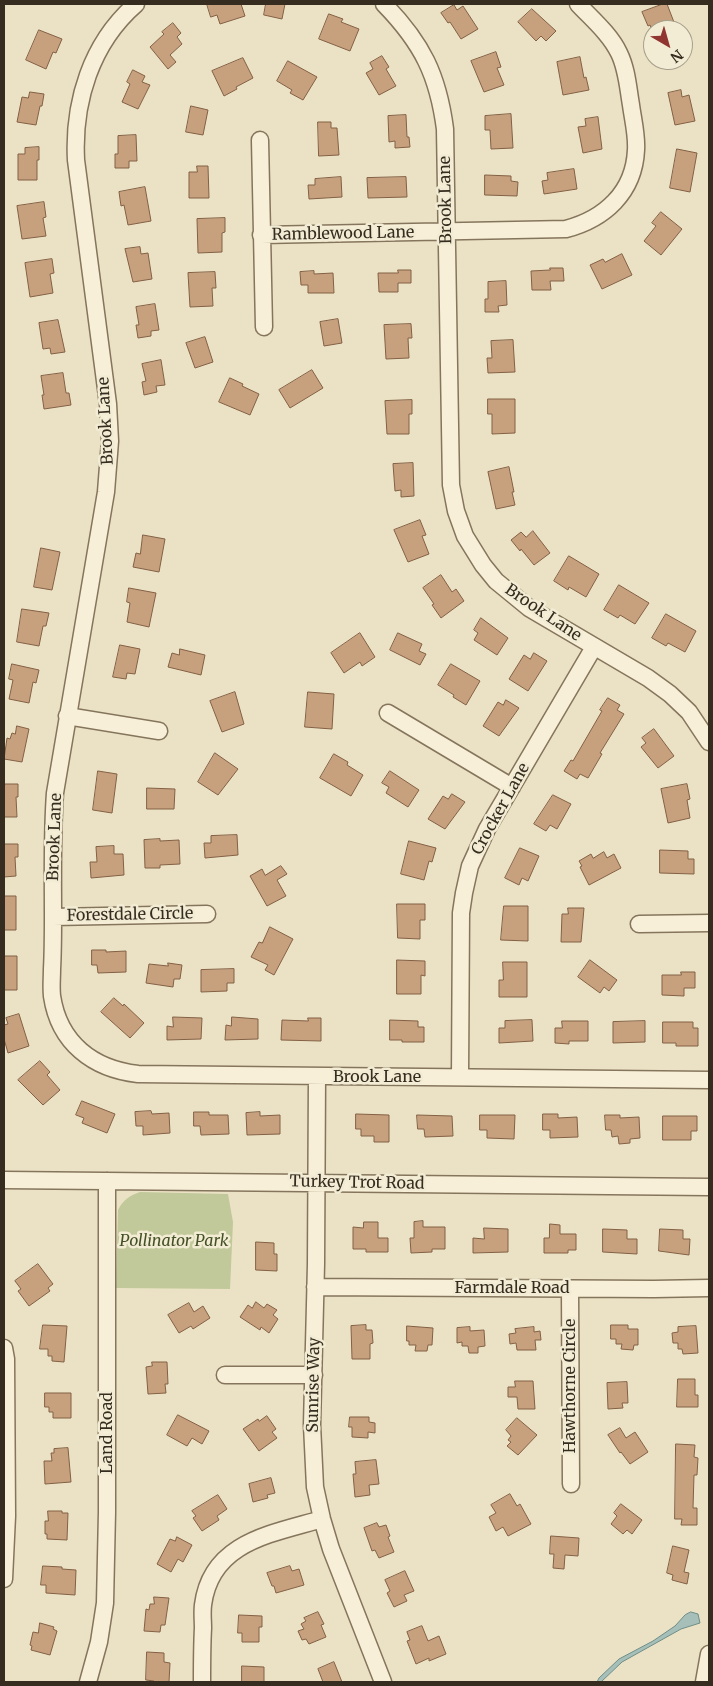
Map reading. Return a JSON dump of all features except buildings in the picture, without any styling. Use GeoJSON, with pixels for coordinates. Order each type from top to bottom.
{"type":"FeatureCollection","features":[{"type":"Feature","properties":{"kind":"street","name":"Brook Lane"},"geometry":{"type":"LineString","coordinates":[[136,4],[114,27],[101,46],[84,82],[76,121],[76,160],[108,404],[110,441],[106,492],[55,793],[52,830],[54,916],[52,994],[56,1012],[66,1035],[88,1057],[104,1066],[121,1072],[138,1074],[709,1080]]}},
{"type":"Feature","properties":{"kind":"street","name":"Brook Lane"},"geometry":{"type":"LineString","coordinates":[[384,4],[402,22],[430,68],[438,92],[445,129],[451,485],[456,511],[471,547],[482,565],[496,581],[529,608],[648,678],[670,694],[689,712],[709,742]]}},
{"type":"Feature","properties":{"kind":"street","name":"Ramblewood Lane"},"geometry":{"type":"LineString","coordinates":[[261,235],[566,230],[582,225],[598,216],[612,205],[624,191],[631,175],[636,152],[636,141],[625,69],[619,53],[610,39],[578,4]]}},
{"type":"Feature","properties":{"kind":"street"},"geometry":{"type":"LineString","coordinates":[[260,140],[264,327]]}},
{"type":"Feature","properties":{"kind":"street","name":"Crocker Lane"},"geometry":{"type":"LineString","coordinates":[[460,1077],[461,913],[464,893],[475,853],[487,828],[594,647]]}},
{"type":"Feature","properties":{"kind":"street"},"geometry":{"type":"LineString","coordinates":[[388,713],[512,788]]}},
{"type":"Feature","properties":{"kind":"street"},"geometry":{"type":"LineString","coordinates":[[68,716],[159,731]]}},
{"type":"Feature","properties":{"kind":"street","name":"Forestdale Circle"},"geometry":{"type":"LineString","coordinates":[[54,916],[207,914]]}},
{"type":"Feature","properties":{"kind":"street"},"geometry":{"type":"LineString","coordinates":[[639,924],[709,923]]}},
{"type":"Feature","properties":{"kind":"street","name":"Sunrise Way"},"geometry":{"type":"LineString","coordinates":[[317,1077],[312,1461],[322,1520],[331,1550],[383,1682]]}},
{"type":"Feature","properties":{"kind":"street","name":"Turkey Trot Road"},"geometry":{"type":"LineString","coordinates":[[4,1180],[709,1187]]}},
{"type":"Feature","properties":{"kind":"street","name":"Land Road"},"geometry":{"type":"LineString","coordinates":[[88,1682],[99,1642],[105,1604],[107,1512],[107,1181]]}},
{"type":"Feature","properties":{"kind":"street","name":"Farmdale Road"},"geometry":{"type":"LineString","coordinates":[[315,1287],[709,1288]]}},
{"type":"Feature","properties":{"kind":"street","name":"Hawthorne Circle"},"geometry":{"type":"LineString","coordinates":[[570,1289],[571,1484]]}},
{"type":"Feature","properties":{"kind":"street"},"geometry":{"type":"LineString","coordinates":[[4,1348],[6,1360],[5,1446],[7,1516],[4,1579]]}},
{"type":"Feature","properties":{"kind":"street"},"geometry":{"type":"LineString","coordinates":[[225,1375],[314,1375]]}},
{"type":"Feature","properties":{"kind":"street"},"geometry":{"type":"LineString","coordinates":[[202,1682],[202,1607],[212,1575],[234,1550],[248,1542],[322,1520]]}},
{"type":"Feature","properties":{"kind":"street"},"geometry":{"type":"LineString","coordinates":[[704,1682],[709,1654]]}},
{"type":"Feature","properties":{"kind":"green space","name":"Pollinator Park"},"geometry":{"type":"Polygon","coordinates":[[[140,1192],[228,1194],[233,1222],[230,1289],[116,1288],[118,1210],[127,1199],[140,1192]]]}},
{"type":"Feature","properties":{"kind":"water"},"geometry":{"type":"Polygon","coordinates":[[[691,1612],[698,1614],[700,1623],[681,1629],[622,1662],[601,1682],[597,1682],[619,1659],[653,1641],[691,1612]]]}}]}
